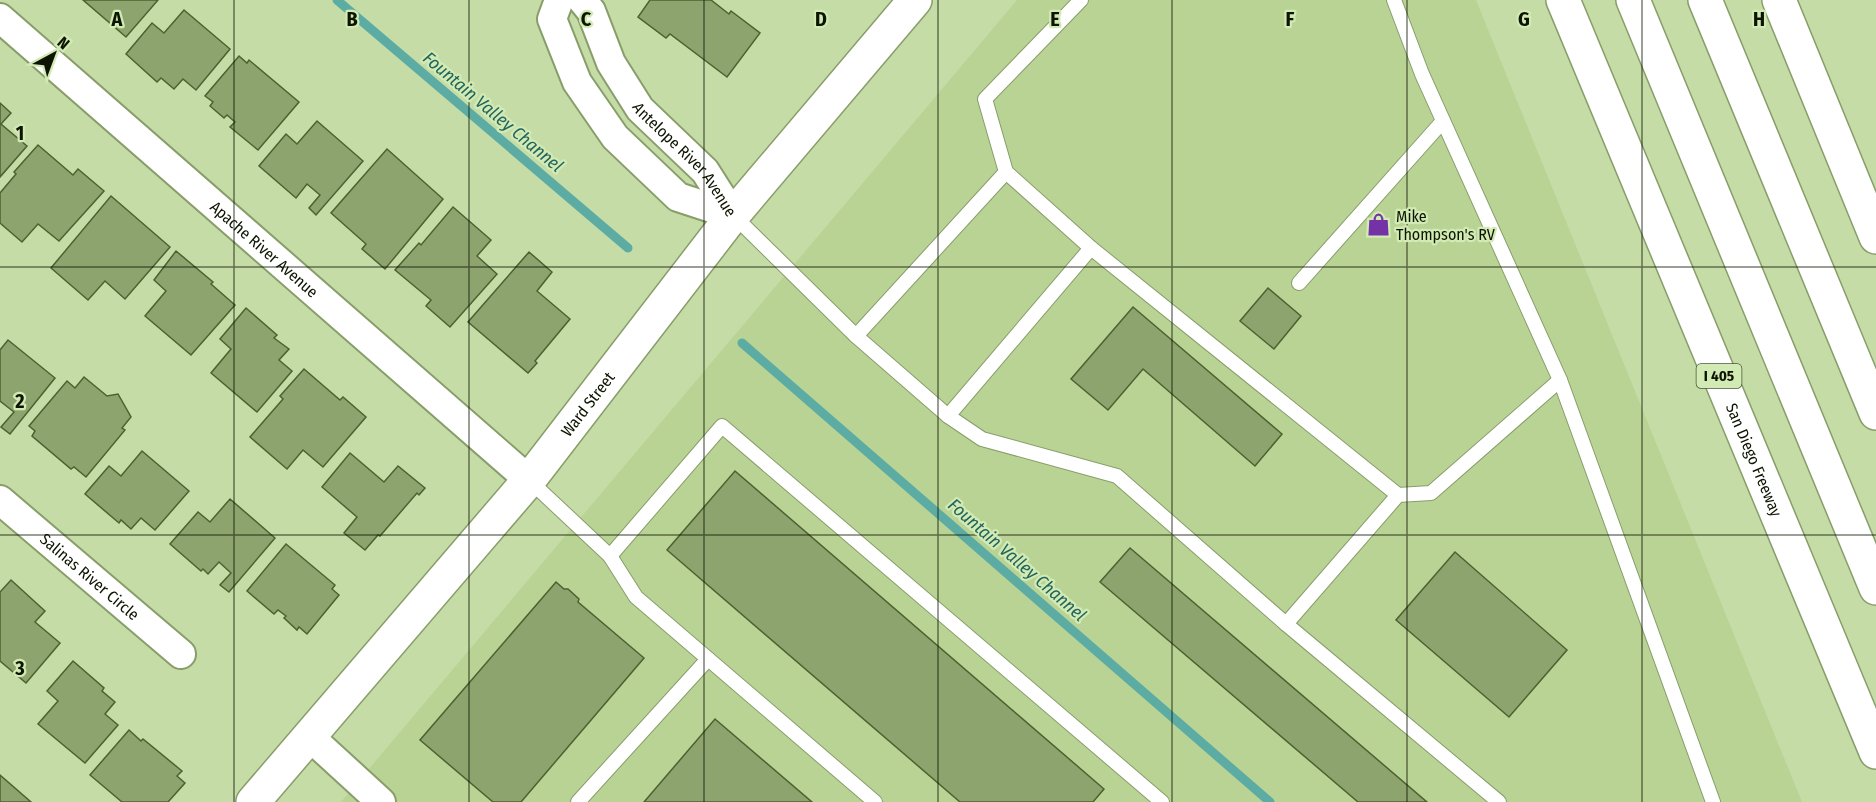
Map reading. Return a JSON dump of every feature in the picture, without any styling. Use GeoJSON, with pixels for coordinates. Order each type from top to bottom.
{"type":"FeatureCollection","features":[{"type":"Feature","properties":{"kind":"main road","name":"Ward Street"},"geometry":{"type":"LineString","coordinates":[[253,802],[529,480],[733,215],[915,0]]}},
{"type":"Feature","properties":{"kind":"main road","name":"San Diego Freeway"},"geometry":{"type":"LineString","coordinates":[[1563,0],[1876,752]]}},
{"type":"Feature","properties":{"kind":"main road"},"geometry":{"type":"LineString","coordinates":[[1633,0],[1876,588]]}},
{"type":"Feature","properties":{"kind":"main road"},"geometry":{"type":"LineString","coordinates":[[1705,0],[1876,413]]}},
{"type":"Feature","properties":{"kind":"main road"},"geometry":{"type":"LineString","coordinates":[[1779,0],[1876,237]]}},
{"type":"Feature","properties":{"kind":"street","name":"Antelope River Avenue"},"geometry":{"type":"LineString","coordinates":[[559,0],[552,19],[578,82],[615,137],[678,197],[733,215]]}},
{"type":"Feature","properties":{"kind":"street","name":"Antelope River Avenue"},"geometry":{"type":"LineString","coordinates":[[582,0],[591,11],[611,63],[640,109],[705,171],[733,215]]}},
{"type":"Feature","properties":{"kind":"street","name":"Apache River Avenue"},"geometry":{"type":"LineString","coordinates":[[0,18],[529,480]]}},
{"type":"Feature","properties":{"kind":"street","name":"Salinas River Circle"},"geometry":{"type":"LineString","coordinates":[[0,500],[181,654]]}},
{"type":"Feature","properties":{"kind":"street"},"geometry":{"type":"LineString","coordinates":[[310,737],[381,802]]}},
{"type":"Feature","properties":{"kind":"lane"},"geometry":{"type":"LineString","coordinates":[[1081,0],[985,99],[1006,172],[1091,248],[1398,495],[1431,493],[1560,380]]}},
{"type":"Feature","properties":{"kind":"lane"},"geometry":{"type":"LineString","coordinates":[[1394,0],[1422,74],[1560,380],[1713,802]]}},
{"type":"Feature","properties":{"kind":"lane"},"geometry":{"type":"LineString","coordinates":[[1299,283],[1443,121]]}},
{"type":"Feature","properties":{"kind":"lane"},"geometry":{"type":"LineString","coordinates":[[856,336],[1006,172]]}},
{"type":"Feature","properties":{"kind":"lane"},"geometry":{"type":"LineString","coordinates":[[733,215],[856,336],[948,416],[982,439],[1117,476],[1286,624],[1499,802]]}},
{"type":"Feature","properties":{"kind":"lane"},"geometry":{"type":"LineString","coordinates":[[948,416],[1091,248]]}},
{"type":"Feature","properties":{"kind":"lane"},"geometry":{"type":"LineString","coordinates":[[610,556],[722,426],[1162,802]]}},
{"type":"Feature","properties":{"kind":"lane"},"geometry":{"type":"LineString","coordinates":[[529,480],[610,556],[636,597],[875,802]]}},
{"type":"Feature","properties":{"kind":"lane"},"geometry":{"type":"LineString","coordinates":[[1286,624],[1398,495]]}},
{"type":"Feature","properties":{"kind":"lane"},"geometry":{"type":"LineString","coordinates":[[578,802],[708,659]]}},
{"type":"Feature","properties":{"kind":"shaded area"},"geometry":{"type":"Polygon","coordinates":[[[1017,0],[1476,0],[1802,802],[341,802],[1017,0]]]}},
{"type":"Feature","properties":{"kind":"building"},"geometry":{"type":"Polygon","coordinates":[[[83,0],[158,0],[126,37],[83,0]]]}},
{"type":"Feature","properties":{"kind":"building"},"geometry":{"type":"Polygon","coordinates":[[[650,0],[711,0],[729,14],[731,11],[760,33],[727,77],[670,34],[666,38],[638,17],[650,0]]]}},
{"type":"Feature","properties":{"kind":"building"},"geometry":{"type":"Polygon","coordinates":[[[184,10],[230,49],[196,90],[183,79],[174,89],[161,78],[157,82],[126,54],[152,23],[164,33],[184,10]]]}},
{"type":"Feature","properties":{"kind":"building"},"geometry":{"type":"Polygon","coordinates":[[[239,56],[247,63],[249,60],[299,102],[258,150],[230,127],[235,122],[227,115],[224,118],[210,106],[213,102],[205,96],[239,56]]]}},
{"type":"Feature","properties":{"kind":"building"},"geometry":{"type":"Polygon","coordinates":[[[0,103],[11,113],[1,124],[27,146],[0,177],[0,103]]]}},
{"type":"Feature","properties":{"kind":"building"},"geometry":{"type":"Polygon","coordinates":[[[317,121],[363,161],[316,215],[309,208],[320,195],[307,184],[296,198],[259,166],[286,134],[297,144],[317,121]]]}},
{"type":"Feature","properties":{"kind":"building"},"geometry":{"type":"Polygon","coordinates":[[[38,145],[73,175],[78,169],[104,191],[59,241],[38,224],[22,242],[0,223],[0,193],[16,174],[14,172],[38,145]]]}},
{"type":"Feature","properties":{"kind":"building"},"geometry":{"type":"Polygon","coordinates":[[[387,149],[443,199],[385,269],[362,249],[366,244],[331,213],[387,149]]]}},
{"type":"Feature","properties":{"kind":"building"},"geometry":{"type":"Polygon","coordinates":[[[111,196],[170,247],[125,299],[105,281],[88,300],[51,268],[111,196]]]}},
{"type":"Feature","properties":{"kind":"building"},"geometry":{"type":"Polygon","coordinates":[[[453,207],[491,240],[477,256],[497,274],[450,327],[426,306],[431,300],[395,270],[419,243],[421,245],[453,207]]]}},
{"type":"Feature","properties":{"kind":"building"},"geometry":{"type":"Polygon","coordinates":[[[176,251],[213,282],[211,284],[235,305],[191,355],[145,316],[166,291],[154,280],[176,251]]]}},
{"type":"Feature","properties":{"kind":"building"},"geometry":{"type":"Polygon","coordinates":[[[529,252],[552,272],[537,291],[570,319],[535,361],[537,363],[528,373],[468,322],[529,252]]]}},
{"type":"Feature","properties":{"kind":"building"},"geometry":{"type":"Polygon","coordinates":[[[1268,288],[1301,316],[1274,349],[1240,321],[1268,288]]]}},
{"type":"Feature","properties":{"kind":"building"},"geometry":{"type":"Polygon","coordinates":[[[1133,307],[1282,434],[1255,466],[1143,369],[1108,410],[1071,379],[1133,307]]]}},
{"type":"Feature","properties":{"kind":"building"},"geometry":{"type":"Polygon","coordinates":[[[246,308],[277,335],[274,338],[289,349],[279,360],[292,371],[257,412],[211,373],[231,349],[220,339],[246,308]]]}},
{"type":"Feature","properties":{"kind":"building"},"geometry":{"type":"Polygon","coordinates":[[[8,340],[55,378],[10,434],[1,427],[14,412],[0,401],[0,350],[8,340]]]}},
{"type":"Feature","properties":{"kind":"building"},"geometry":{"type":"Polygon","coordinates":[[[304,369],[340,400],[343,397],[366,417],[323,467],[303,450],[287,469],[250,437],[283,399],[280,396],[304,369]]]}},
{"type":"Feature","properties":{"kind":"building"},"geometry":{"type":"Polygon","coordinates":[[[84,377],[107,396],[118,394],[131,417],[122,428],[125,430],[86,477],[74,467],[71,469],[32,436],[35,431],[29,426],[67,381],[75,388],[84,377]]]}},
{"type":"Feature","properties":{"kind":"building"},"geometry":{"type":"Polygon","coordinates":[[[142,451],[189,491],[155,530],[141,518],[131,529],[121,520],[119,523],[85,494],[109,466],[121,476],[142,451]]]}},
{"type":"Feature","properties":{"kind":"building"},"geometry":{"type":"Polygon","coordinates":[[[350,453],[384,482],[398,466],[425,488],[419,495],[417,493],[365,550],[344,533],[357,517],[322,487],[350,453]]]}},
{"type":"Feature","properties":{"kind":"building"},"geometry":{"type":"Polygon","coordinates":[[[735,471],[1104,789],[1093,802],[960,802],[667,550],[735,471]]]}},
{"type":"Feature","properties":{"kind":"building"},"geometry":{"type":"Polygon","coordinates":[[[230,499],[275,538],[229,592],[220,585],[231,573],[219,562],[208,574],[203,569],[201,571],[170,544],[198,512],[210,522],[230,499]]]}},
{"type":"Feature","properties":{"kind":"building"},"geometry":{"type":"Polygon","coordinates":[[[286,544],[335,585],[332,589],[339,595],[307,634],[299,627],[297,630],[278,610],[274,614],[247,591],[286,544]]]}},
{"type":"Feature","properties":{"kind":"building"},"geometry":{"type":"Polygon","coordinates":[[[1130,548],[1427,802],[1358,802],[1100,582],[1130,548]]]}},
{"type":"Feature","properties":{"kind":"building"},"geometry":{"type":"Polygon","coordinates":[[[1455,552],[1567,650],[1509,717],[1396,620],[1455,552]]]}},
{"type":"Feature","properties":{"kind":"building"},"geometry":{"type":"Polygon","coordinates":[[[11,580],[45,611],[35,622],[60,643],[26,683],[0,661],[0,592],[11,580]]]}},
{"type":"Feature","properties":{"kind":"building"},"geometry":{"type":"Polygon","coordinates":[[[556,582],[564,589],[568,589],[579,599],[578,602],[644,658],[521,802],[493,802],[420,740],[556,582]]]}},
{"type":"Feature","properties":{"kind":"building"},"geometry":{"type":"Polygon","coordinates":[[[73,661],[104,688],[102,691],[115,702],[105,714],[118,725],[85,763],[38,724],[58,701],[47,691],[73,661]]]}},
{"type":"Feature","properties":{"kind":"building"},"geometry":{"type":"Polygon","coordinates":[[[715,719],[812,802],[644,802],[715,719]]]}},
{"type":"Feature","properties":{"kind":"building"},"geometry":{"type":"Polygon","coordinates":[[[129,730],[182,771],[177,776],[185,783],[168,802],[122,802],[90,775],[129,730]]]}},
{"type":"Feature","properties":{"kind":"building"},"geometry":{"type":"Polygon","coordinates":[[[0,775],[31,802],[0,802],[0,775]]]}},
{"type":"Feature","properties":{"kind":"waterway","name":"Fountain Valley Channel"},"geometry":{"type":"LineString","coordinates":[[337,0],[628,248]]}},
{"type":"Feature","properties":{"kind":"waterway","name":"Fountain Valley Channel"},"geometry":{"type":"LineString","coordinates":[[742,343],[1270,802]]}},
{"type":"Feature","properties":{"kind":"place","name":"Mike Thompson's RV"},"geometry":{"type":"Point","coordinates":[1378,225]}}]}
